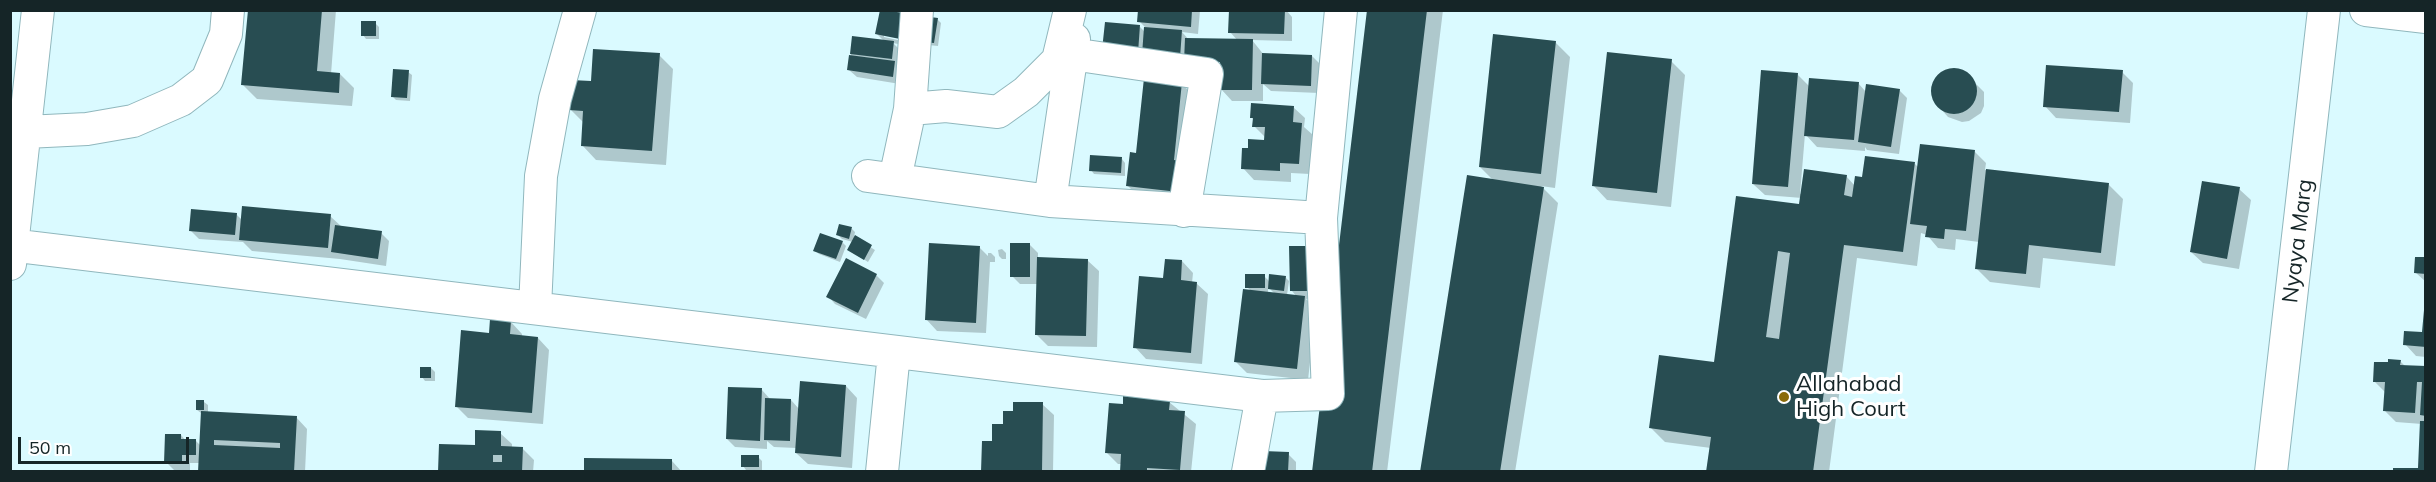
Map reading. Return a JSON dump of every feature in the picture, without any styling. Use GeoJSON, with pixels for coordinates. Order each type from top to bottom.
{"type":"FeatureCollection","features":[{"type":"Feature","properties":{"kind":"street"},"geometry":{"type":"LineString","coordinates":[[38,10],[26,114],[19,145],[11,251],[535,308],[1262,396],[1328,394],[1321,219],[1341,10]]}},
{"type":"Feature","properties":{"kind":"street"},"geometry":{"type":"LineString","coordinates":[[19,145],[133,121],[182,100],[207,80],[226,34],[228,10]]}},
{"type":"Feature","properties":{"kind":"street"},"geometry":{"type":"LineString","coordinates":[[535,308],[541,176],[555,99],[580,10]]}},
{"type":"Feature","properties":{"kind":"street"},"geometry":{"type":"LineString","coordinates":[[917,10],[910,109],[882,178],[1050,201],[1321,219]]}},
{"type":"Feature","properties":{"kind":"street"},"geometry":{"type":"LineString","coordinates":[[910,109],[946,106],[998,112],[1026,92],[1058,60],[1070,10]]}},
{"type":"Feature","properties":{"kind":"street"},"geometry":{"type":"LineString","coordinates":[[1050,201],[1079,10]]}},
{"type":"Feature","properties":{"kind":"street","name":"Nyaya Marg"},"geometry":{"type":"LineString","coordinates":[[2271,471],[2324,10]]}},
{"type":"Feature","properties":{"kind":"street"},"geometry":{"type":"LineString","coordinates":[[2366,10],[2426,16]]}},
{"type":"Feature","properties":{"kind":"street"},"geometry":{"type":"LineString","coordinates":[[1072,54],[1207,74],[1184,211]]}},
{"type":"Feature","properties":{"kind":"street"},"geometry":{"type":"LineString","coordinates":[[882,471],[894,353]]}},
{"type":"Feature","properties":{"kind":"street"},"geometry":{"type":"LineString","coordinates":[[1248,471],[1262,396]]}},
{"type":"Feature","properties":{"kind":"building"},"geometry":{"type":"Polygon","coordinates":[[[248,10],[322,10],[317,71],[340,73],[339,93],[241,85],[248,10]]]}},
{"type":"Feature","properties":{"kind":"building"},"geometry":{"type":"Polygon","coordinates":[[[880,10],[905,13],[900,39],[875,34],[880,10]]]}},
{"type":"Feature","properties":{"kind":"building"},"geometry":{"type":"Polygon","coordinates":[[[1138,10],[1192,10],[1191,27],[1137,22],[1138,10]]]}},
{"type":"Feature","properties":{"kind":"building"},"geometry":{"type":"Polygon","coordinates":[[[1229,10],[1285,10],[1284,34],[1228,33],[1229,10]]]}},
{"type":"Feature","properties":{"kind":"building"},"geometry":{"type":"Polygon","coordinates":[[[1367,10],[1427,10],[1372,472],[1312,472],[1367,10]]]}},
{"type":"Feature","properties":{"kind":"building"},"geometry":{"type":"Polygon","coordinates":[[[915,15],[938,18],[934,43],[912,41],[915,15]]]}},
{"type":"Feature","properties":{"kind":"building"},"geometry":{"type":"Polygon","coordinates":[[[361,21],[376,21],[376,36],[361,36],[361,21]]]}},
{"type":"Feature","properties":{"kind":"building"},"geometry":{"type":"Polygon","coordinates":[[[1105,22],[1140,25],[1138,53],[1102,50],[1105,22]]]}},
{"type":"Feature","properties":{"kind":"building"},"geometry":{"type":"Polygon","coordinates":[[[1144,27],[1182,30],[1180,58],[1142,55],[1144,27]]]}},
{"type":"Feature","properties":{"kind":"building"},"geometry":{"type":"Polygon","coordinates":[[[1493,34],[1556,41],[1541,174],[1479,167],[1493,34]]]}},
{"type":"Feature","properties":{"kind":"building"},"geometry":{"type":"Polygon","coordinates":[[[852,36],[894,41],[892,59],[850,54],[852,36]]]}},
{"type":"Feature","properties":{"kind":"building"},"geometry":{"type":"Polygon","coordinates":[[[1185,38],[1253,39],[1252,90],[1219,90],[1220,62],[1184,62],[1185,38]]]}},
{"type":"Feature","properties":{"kind":"building"},"geometry":{"type":"Polygon","coordinates":[[[593,49],[660,53],[652,151],[581,146],[583,111],[569,110],[571,80],[591,81],[593,49]]]}},
{"type":"Feature","properties":{"kind":"building"},"geometry":{"type":"Polygon","coordinates":[[[1607,52],[1672,59],[1657,193],[1592,186],[1607,52]]]}},
{"type":"Feature","properties":{"kind":"building"},"geometry":{"type":"Polygon","coordinates":[[[1262,53],[1312,55],[1311,86],[1261,84],[1262,53]]]}},
{"type":"Feature","properties":{"kind":"building"},"geometry":{"type":"Polygon","coordinates":[[[849,55],[895,61],[893,77],[847,70],[849,55]]]}},
{"type":"Feature","properties":{"kind":"building"},"geometry":{"type":"Polygon","coordinates":[[[2046,65],[2123,70],[2119,112],[2043,107],[2046,65]]]}},
{"type":"Feature","properties":{"kind":"building"},"geometry":{"type":"Polygon","coordinates":[[[1954,68],[1970,75],[1977,91],[1970,107],[1954,114],[1938,107],[1931,91],[1938,75],[1954,68]]]}},
{"type":"Feature","properties":{"kind":"building"},"geometry":{"type":"Polygon","coordinates":[[[393,69],[409,70],[407,98],[391,97],[393,69]]]}},
{"type":"Feature","properties":{"kind":"building"},"geometry":{"type":"Polygon","coordinates":[[[1761,70],[1798,73],[1788,187],[1752,184],[1761,70]]]}},
{"type":"Feature","properties":{"kind":"building"},"geometry":{"type":"Polygon","coordinates":[[[1144,78],[1182,82],[1174,160],[1182,161],[1178,192],[1126,186],[1130,152],[1136,153],[1144,78]]]}},
{"type":"Feature","properties":{"kind":"building"},"geometry":{"type":"Polygon","coordinates":[[[1809,78],[1859,82],[1854,140],[1804,136],[1809,78]]]}},
{"type":"Feature","properties":{"kind":"building"},"geometry":{"type":"Polygon","coordinates":[[[1866,84],[1900,89],[1891,147],[1858,142],[1866,84]]]}},
{"type":"Feature","properties":{"kind":"building"},"geometry":{"type":"Polygon","coordinates":[[[1251,103],[1294,106],[1293,122],[1302,123],[1299,164],[1280,163],[1280,171],[1241,169],[1242,148],[1248,148],[1248,139],[1264,140],[1265,127],[1252,127],[1251,103]]]}},
{"type":"Feature","properties":{"kind":"building"},"geometry":{"type":"Polygon","coordinates":[[[1920,144],[1975,150],[1966,231],[1945,229],[1944,239],[1925,237],[1927,226],[1910,224],[1920,144]]]}},
{"type":"Feature","properties":{"kind":"building"},"geometry":{"type":"Polygon","coordinates":[[[1090,155],[1122,157],[1121,173],[1089,171],[1090,155]]]}},
{"type":"Feature","properties":{"kind":"building"},"geometry":{"type":"Polygon","coordinates":[[[1865,156],[1915,162],[1903,252],[1844,245],[1813,472],[1706,472],[1711,437],[1649,428],[1659,355],[1714,362],[1736,196],[1799,204],[1804,169],[1847,175],[1844,195],[1852,197],[1855,176],[1862,177],[1865,156]],[[1778,251],[1766,337],[1779,339],[1790,253],[1778,251]]]}},
{"type":"Feature","properties":{"kind":"building"},"geometry":{"type":"Polygon","coordinates":[[[1986,169],[2109,183],[2101,253],[2029,245],[2026,274],[1975,269],[1986,169]]]}},
{"type":"Feature","properties":{"kind":"building"},"geometry":{"type":"Polygon","coordinates":[[[1467,175],[1544,187],[1500,472],[1420,472],[1467,175]]]}},
{"type":"Feature","properties":{"kind":"building"},"geometry":{"type":"Polygon","coordinates":[[[2202,181],[2240,187],[2227,259],[2190,252],[2202,181]]]}},
{"type":"Feature","properties":{"kind":"building"},"geometry":{"type":"Polygon","coordinates":[[[242,206],[331,214],[328,248],[239,240],[242,206]]]}},
{"type":"Feature","properties":{"kind":"building"},"geometry":{"type":"Polygon","coordinates":[[[191,209],[237,213],[235,235],[189,231],[191,209]]]}},
{"type":"Feature","properties":{"kind":"building"},"geometry":{"type":"Polygon","coordinates":[[[839,224],[852,227],[849,239],[836,235],[839,224]]]}},
{"type":"Feature","properties":{"kind":"building"},"geometry":{"type":"Polygon","coordinates":[[[335,225],[382,231],[378,259],[331,252],[335,225]]]}},
{"type":"Feature","properties":{"kind":"building"},"geometry":{"type":"Polygon","coordinates":[[[820,233],[843,241],[836,259],[813,251],[820,233]]]}},
{"type":"Feature","properties":{"kind":"building"},"geometry":{"type":"Polygon","coordinates":[[[855,235],[872,245],[864,260],[847,250],[855,235]]]}},
{"type":"Feature","properties":{"kind":"building"},"geometry":{"type":"Polygon","coordinates":[[[929,243],[980,246],[976,323],[925,320],[929,243]]]}},
{"type":"Feature","properties":{"kind":"building"},"geometry":{"type":"Polygon","coordinates":[[[1010,243],[1030,243],[1030,277],[1010,277],[1010,243]]]}},
{"type":"Feature","properties":{"kind":"building"},"geometry":{"type":"Polygon","coordinates":[[[1289,246],[1307,246],[1309,291],[1290,291],[1289,246]]]}},
{"type":"Feature","properties":{"kind":"building"},"geometry":{"type":"Polygon","coordinates":[[[1037,257],[1088,259],[1086,336],[1035,335],[1037,257]]]}},
{"type":"Feature","properties":{"kind":"building"},"geometry":{"type":"Polygon","coordinates":[[[2415,257],[2426,257],[2426,274],[2414,273],[2415,257]]]}},
{"type":"Feature","properties":{"kind":"building"},"geometry":{"type":"Polygon","coordinates":[[[846,258],[877,274],[858,313],[826,297],[846,258]]]}},
{"type":"Feature","properties":{"kind":"building"},"geometry":{"type":"Polygon","coordinates":[[[1165,259],[1182,260],[1181,280],[1197,282],[1191,353],[1133,348],[1139,276],[1163,278],[1165,259]]]}},
{"type":"Feature","properties":{"kind":"building"},"geometry":{"type":"Polygon","coordinates":[[[1245,274],[1265,274],[1265,288],[1245,288],[1245,274]]]}},
{"type":"Feature","properties":{"kind":"building"},"geometry":{"type":"Polygon","coordinates":[[[1269,274],[1286,276],[1284,291],[1268,289],[1269,274]]]}},
{"type":"Feature","properties":{"kind":"building"},"geometry":{"type":"Polygon","coordinates":[[[1243,289],[1305,296],[1297,369],[1234,362],[1243,289]]]}},
{"type":"Feature","properties":{"kind":"building"},"geometry":{"type":"Polygon","coordinates":[[[2424,310],[2426,310],[2426,347],[2403,345],[2404,331],[2422,332],[2424,310]]]}},
{"type":"Feature","properties":{"kind":"building"},"geometry":{"type":"Polygon","coordinates":[[[490,319],[511,321],[510,334],[538,337],[532,413],[455,407],[461,330],[489,333],[490,319]]]}},
{"type":"Feature","properties":{"kind":"building"},"geometry":{"type":"Polygon","coordinates":[[[2388,359],[2401,360],[2400,365],[2426,366],[2426,416],[2420,415],[2422,382],[2417,382],[2415,413],[2383,411],[2385,382],[2373,382],[2374,362],[2388,362],[2388,359]]]}},
{"type":"Feature","properties":{"kind":"building"},"geometry":{"type":"Polygon","coordinates":[[[420,367],[431,367],[431,378],[420,378],[420,367]]]}},
{"type":"Feature","properties":{"kind":"building"},"geometry":{"type":"Polygon","coordinates":[[[800,381],[846,385],[841,457],[795,453],[800,381]]]}},
{"type":"Feature","properties":{"kind":"building"},"geometry":{"type":"Polygon","coordinates":[[[728,387],[762,388],[760,441],[726,439],[728,387]]]}},
{"type":"Feature","properties":{"kind":"building"},"geometry":{"type":"Polygon","coordinates":[[[1123,396],[1170,401],[1169,410],[1185,411],[1180,470],[1147,468],[1147,472],[1120,472],[1121,454],[1105,453],[1109,403],[1123,404],[1123,396]]]}},
{"type":"Feature","properties":{"kind":"building"},"geometry":{"type":"Polygon","coordinates":[[[765,398],[791,399],[790,441],[764,440],[765,398]]]}},
{"type":"Feature","properties":{"kind":"building"},"geometry":{"type":"Polygon","coordinates":[[[196,400],[204,400],[204,410],[196,410],[196,400]]]}},
{"type":"Feature","properties":{"kind":"building"},"geometry":{"type":"Polygon","coordinates":[[[1013,402],[1043,402],[1042,472],[981,472],[982,441],[992,441],[992,424],[1003,424],[1003,411],[1013,411],[1013,402]]]}},
{"type":"Feature","properties":{"kind":"building"},"geometry":{"type":"Polygon","coordinates":[[[201,411],[297,416],[294,472],[198,472],[201,411]],[[214,440],[214,445],[280,448],[280,443],[214,440]]]}},
{"type":"Feature","properties":{"kind":"building"},"geometry":{"type":"Polygon","coordinates":[[[2420,421],[2426,421],[2426,472],[2393,472],[2393,468],[2418,468],[2420,421]]]}},
{"type":"Feature","properties":{"kind":"building"},"geometry":{"type":"Polygon","coordinates":[[[475,430],[501,431],[501,446],[523,447],[522,472],[438,472],[439,444],[475,445],[475,430]],[[493,455],[493,462],[502,462],[502,455],[493,455]]]}},
{"type":"Feature","properties":{"kind":"building"},"geometry":{"type":"Polygon","coordinates":[[[165,434],[181,434],[181,439],[196,439],[196,455],[182,455],[182,463],[164,463],[165,434]]]}},
{"type":"Feature","properties":{"kind":"building"},"geometry":{"type":"Polygon","coordinates":[[[1263,451],[1289,452],[1288,472],[1262,472],[1263,451]]]}},
{"type":"Feature","properties":{"kind":"building"},"geometry":{"type":"Polygon","coordinates":[[[741,455],[759,455],[759,467],[741,467],[741,455]]]}},
{"type":"Feature","properties":{"kind":"building"},"geometry":{"type":"Polygon","coordinates":[[[584,458],[672,459],[672,472],[584,472],[584,458]]]}},
{"type":"Feature","properties":{"kind":"place","name":"Allahabad High Court"},"geometry":{"type":"Point","coordinates":[1784,397]}}]}
